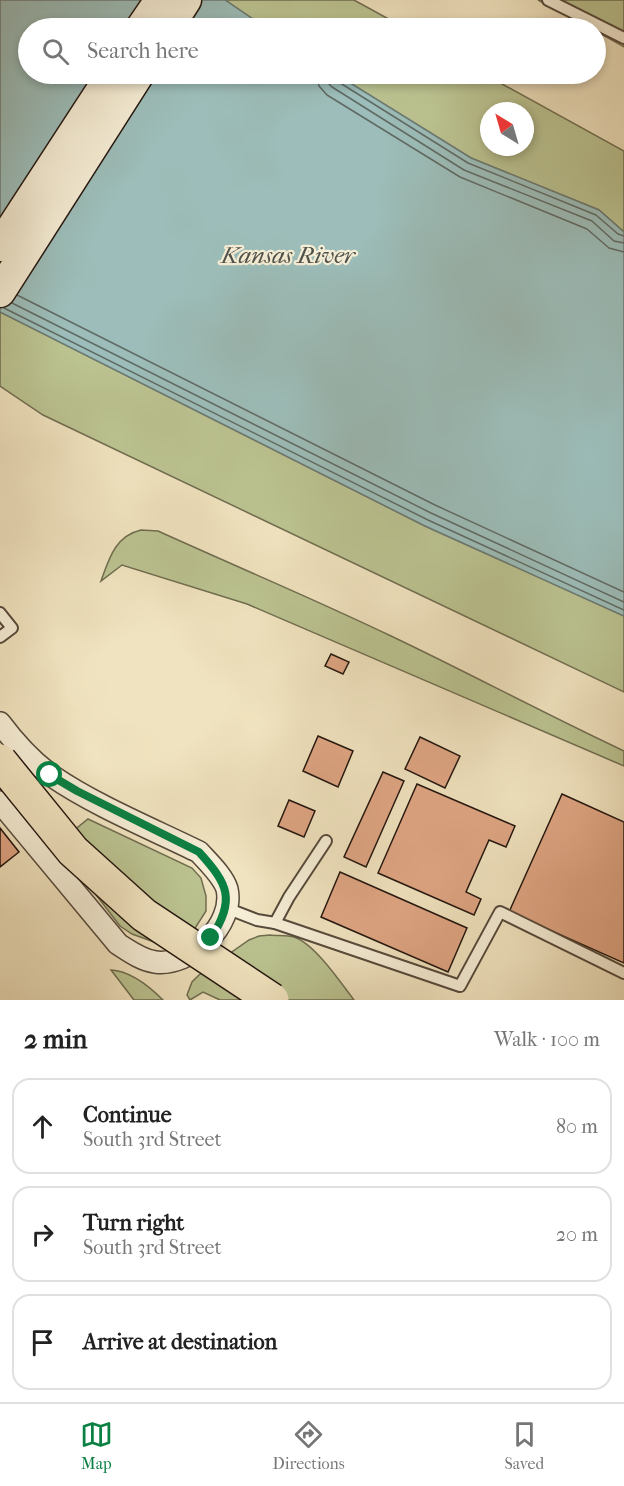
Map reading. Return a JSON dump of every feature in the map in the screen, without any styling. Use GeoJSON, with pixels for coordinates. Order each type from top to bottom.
{"type":"FeatureCollection","features":[{"type":"Feature","properties":{"kind":"highway"},"geometry":{"type":"LineString","coordinates":[[0,761],[74,851],[144,915],[272,1000]]}},
{"type":"Feature","properties":{"kind":"main road"},"geometry":{"type":"LineString","coordinates":[[147,18],[159,0]]}},
{"type":"Feature","properties":{"kind":"main road"},"geometry":{"type":"LineString","coordinates":[[174,18],[186,0]]}},
{"type":"Feature","properties":{"kind":"main road"},"geometry":{"type":"LineString","coordinates":[[0,246],[105,84]]}},
{"type":"Feature","properties":{"kind":"main road"},"geometry":{"type":"LineString","coordinates":[[0,292],[133,84]]}},
{"type":"Feature","properties":{"kind":"street"},"geometry":{"type":"LineString","coordinates":[[160,18],[172,0]]}},
{"type":"Feature","properties":{"kind":"street"},"geometry":{"type":"LineString","coordinates":[[0,269],[119,84]]}},
{"type":"Feature","properties":{"kind":"street"},"geometry":{"type":"LineString","coordinates":[[0,723],[18,747],[50,775],[77,791],[199,852],[214,869],[226,889],[221,923],[211,938],[191,954],[175,961],[154,962],[134,955],[118,944],[0,802]]}},
{"type":"Feature","properties":{"kind":"lane"},"geometry":{"type":"LineString","coordinates":[[548,0],[584,18]]}},
{"type":"Feature","properties":{"kind":"lane"},"geometry":{"type":"LineString","coordinates":[[606,29],[624,38]]}},
{"type":"Feature","properties":{"kind":"lane"},"geometry":{"type":"LineString","coordinates":[[0,613],[12,628],[0,637]]}},
{"type":"Feature","properties":{"kind":"lane"},"geometry":{"type":"LineString","coordinates":[[275,923],[289,897],[326,841]]}},
{"type":"Feature","properties":{"kind":"lane"},"geometry":{"type":"LineString","coordinates":[[225,908],[257,921],[275,923],[460,986],[500,912],[624,973]]}},
{"type":"Feature","properties":{"kind":"green space"},"geometry":{"type":"Polygon","coordinates":[[[225,0],[354,0],[387,18],[251,18],[225,0]]]}},
{"type":"Feature","properties":{"kind":"green space"},"geometry":{"type":"Polygon","coordinates":[[[538,0],[624,0],[624,47],[606,37],[606,18],[572,18],[538,0]]]}},
{"type":"Feature","properties":{"kind":"green space"},"geometry":{"type":"Polygon","coordinates":[[[351,84],[502,84],[624,151],[624,232],[599,210],[471,158],[351,84]]]}},
{"type":"Feature","properties":{"kind":"green space"},"geometry":{"type":"Polygon","coordinates":[[[0,312],[425,526],[624,616],[624,692],[43,415],[0,386],[0,312]]]}},
{"type":"Feature","properties":{"kind":"green space"},"geometry":{"type":"Polygon","coordinates":[[[141,530],[158,531],[420,650],[624,751],[624,766],[247,604],[122,565],[101,581],[110,557],[119,543],[125,537],[141,530]]]}},
{"type":"Feature","properties":{"kind":"green space"},"geometry":{"type":"Polygon","coordinates":[[[88,819],[192,868],[201,878],[206,896],[206,911],[194,930],[170,941],[154,942],[132,934],[120,926],[57,844],[88,819]]]}},
{"type":"Feature","properties":{"kind":"green space"},"geometry":{"type":"Polygon","coordinates":[[[270,935],[294,937],[310,947],[354,1000],[220,1000],[203,992],[190,1000],[187,995],[192,982],[199,975],[249,940],[270,935]]]}},
{"type":"Feature","properties":{"kind":"green space"},"geometry":{"type":"Polygon","coordinates":[[[111,970],[125,973],[139,980],[163,1000],[134,1000],[111,970]]]}},
{"type":"Feature","properties":{"kind":"water","name":"Kansas River"},"geometry":{"type":"Polygon","coordinates":[[[0,0],[225,0],[251,18],[18,18],[18,84],[352,84],[471,158],[599,210],[624,232],[624,616],[425,526],[0,312],[0,0]]]}},
{"type":"Feature","properties":{"kind":"building"},"geometry":{"type":"Polygon","coordinates":[[[331,654],[349,662],[343,674],[325,666],[331,654]]]}},
{"type":"Feature","properties":{"kind":"building"},"geometry":{"type":"Polygon","coordinates":[[[318,736],[353,751],[338,787],[303,771],[318,736]]]}},
{"type":"Feature","properties":{"kind":"building"},"geometry":{"type":"Polygon","coordinates":[[[420,737],[460,756],[445,788],[405,769],[420,737]]]}},
{"type":"Feature","properties":{"kind":"building"},"geometry":{"type":"Polygon","coordinates":[[[383,772],[404,781],[366,867],[344,857],[383,772]]]}},
{"type":"Feature","properties":{"kind":"building"},"geometry":{"type":"Polygon","coordinates":[[[417,784],[515,826],[506,847],[489,840],[466,892],[481,899],[474,915],[378,873],[417,784]]]}},
{"type":"Feature","properties":{"kind":"building"},"geometry":{"type":"Polygon","coordinates":[[[562,794],[624,822],[624,963],[509,912],[562,794]]]}},
{"type":"Feature","properties":{"kind":"building"},"geometry":{"type":"Polygon","coordinates":[[[289,800],[315,811],[304,837],[278,826],[289,800]]]}},
{"type":"Feature","properties":{"kind":"building"},"geometry":{"type":"Polygon","coordinates":[[[0,828],[19,852],[0,867],[0,828]]]}},
{"type":"Feature","properties":{"kind":"building"},"geometry":{"type":"Polygon","coordinates":[[[340,872],[467,928],[448,972],[321,917],[340,872]]]}},
{"type":"Feature","properties":{"kind":"route"},"geometry":{"type":"LineString","coordinates":[[50,775],[77,791],[199,852],[214,869],[226,889],[221,923],[211,938]]}}]}
